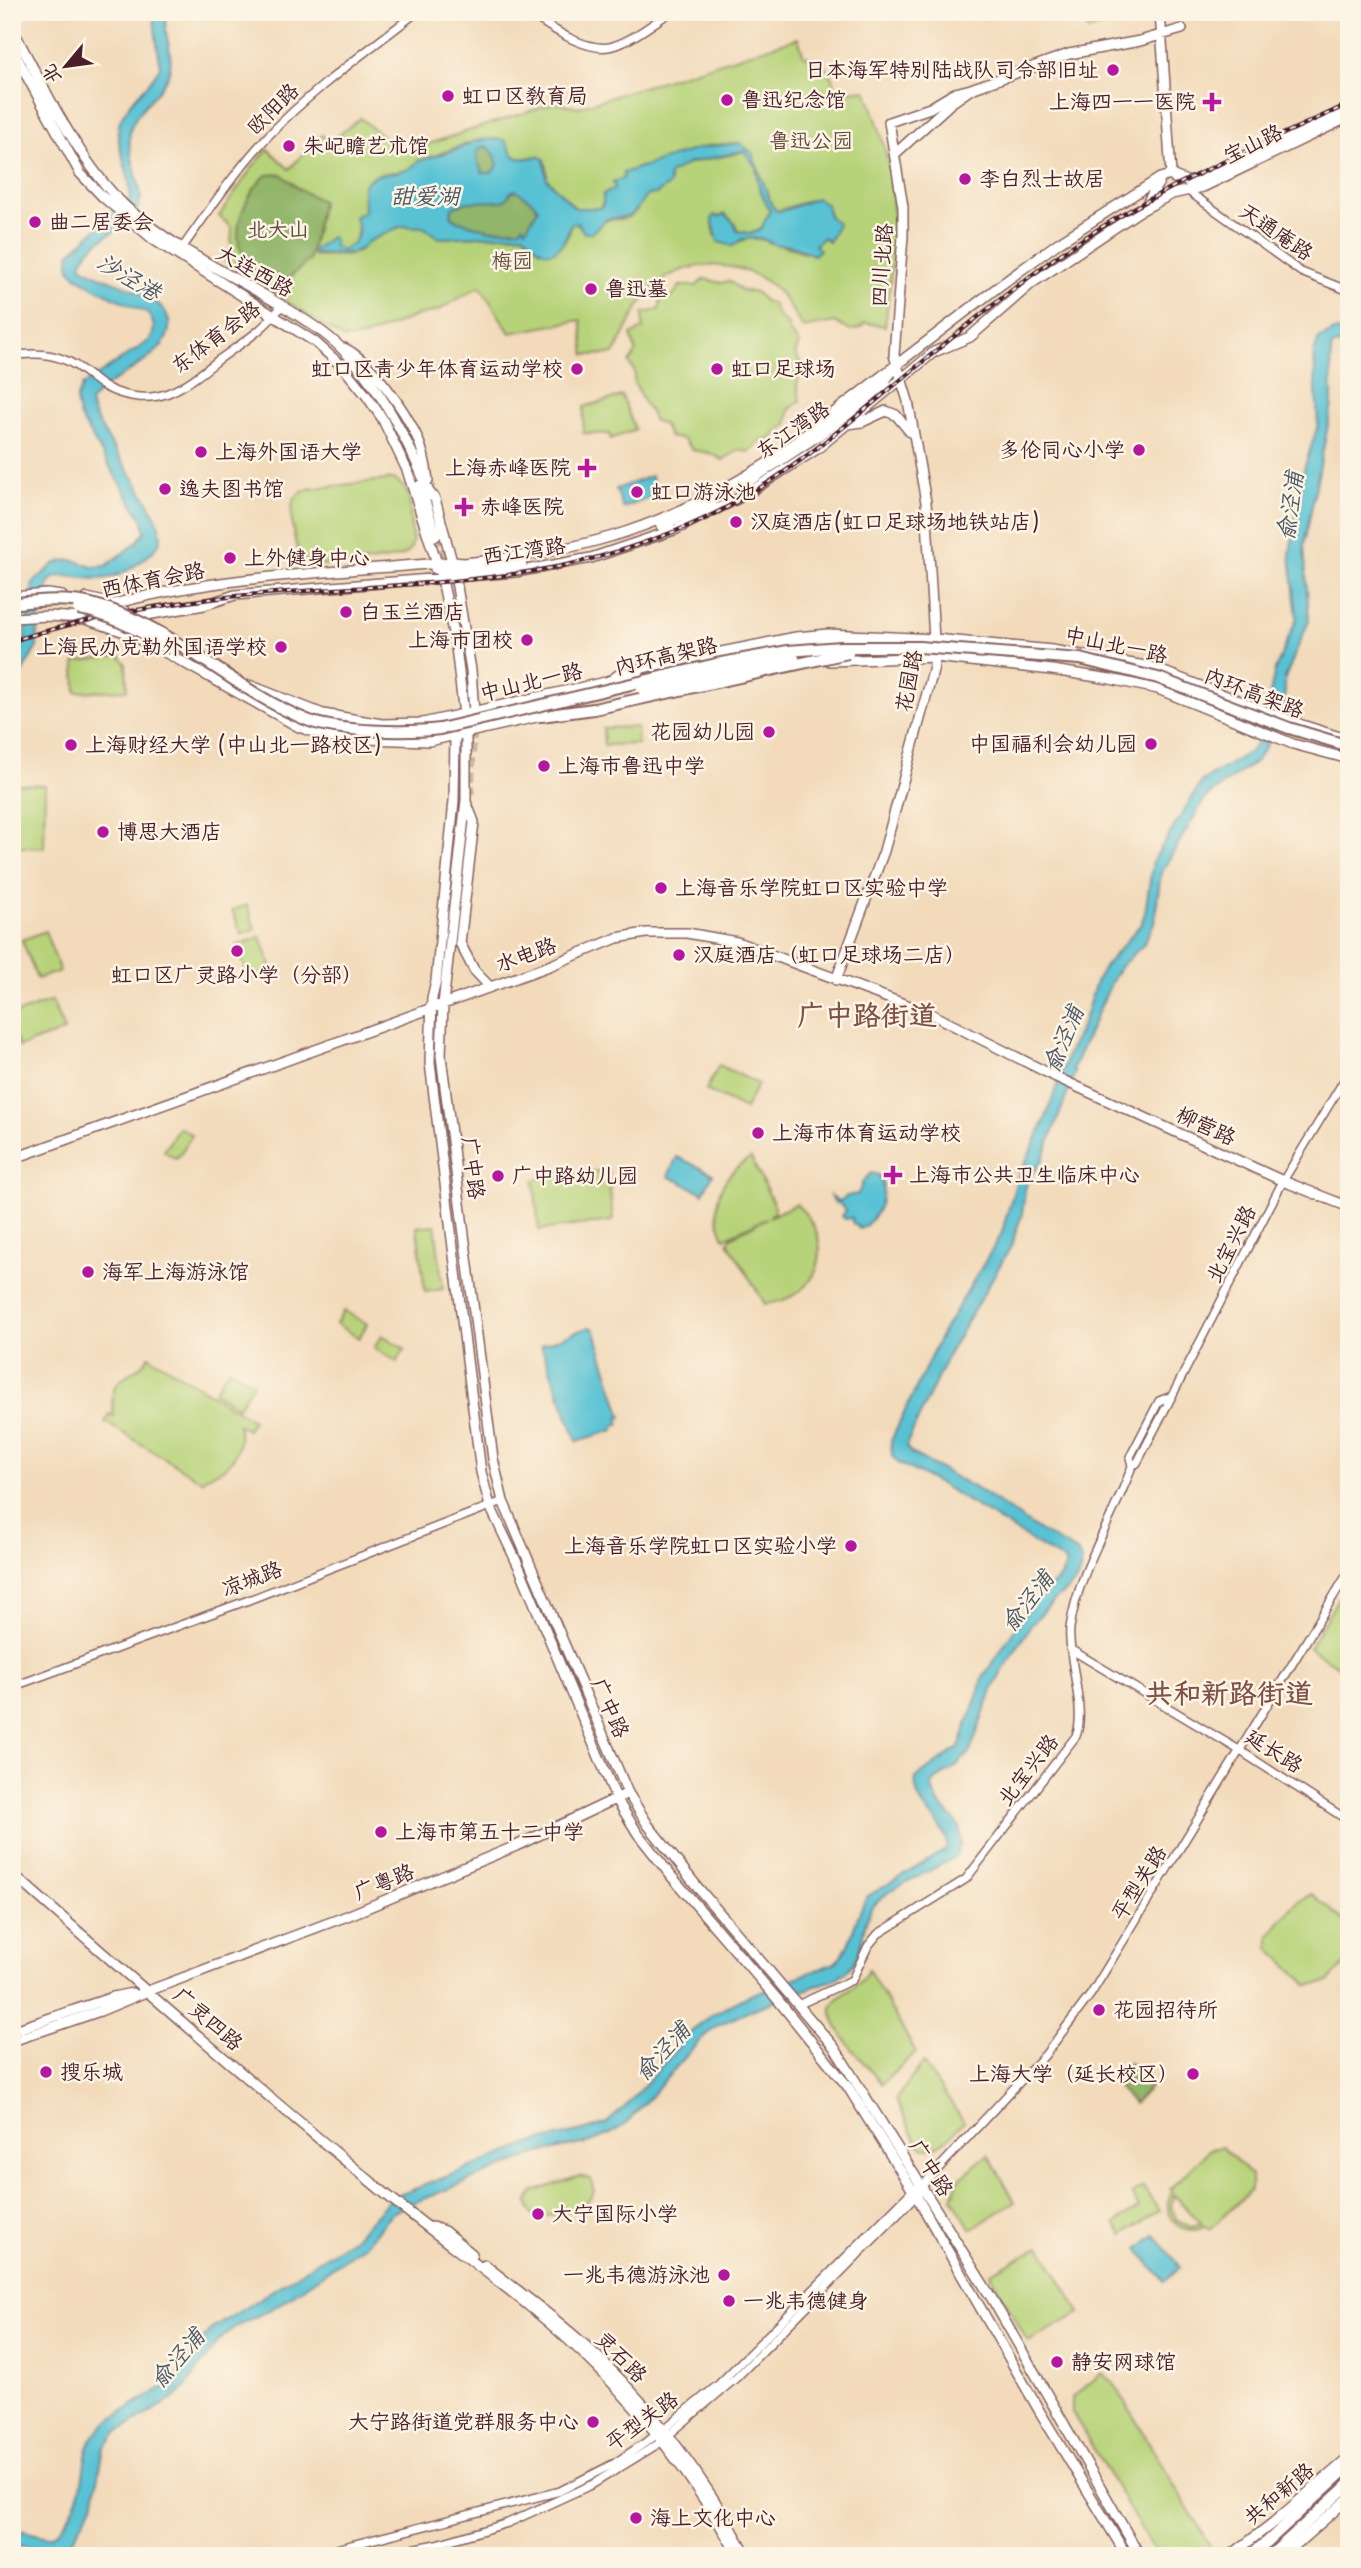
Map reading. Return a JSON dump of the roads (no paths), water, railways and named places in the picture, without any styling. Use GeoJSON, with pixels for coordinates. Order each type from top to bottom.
{"type":"FeatureCollection","features":[{"type":"Feature","properties":{"kind":"highway","name":"内环高架路"},"geometry":{"type":"LineString","coordinates":[[12,604],[56,600],[92,604],[144,624],[266,700],[310,721],[341,726],[419,731],[716,664],[788,651],[841,647],[919,647],[978,649],[1080,659],[1158,678],[1289,729],[1349,746]]}},
{"type":"Feature","properties":{"kind":"highway","name":"内环高架路"},"geometry":{"type":"LineString","coordinates":[[15,615],[40,607],[87,610],[169,647],[262,705],[307,724],[340,733],[425,735],[790,658],[889,652],[1079,665],[1156,684],[1349,754]]}},
{"type":"Feature","properties":{"kind":"highway"},"geometry":{"type":"LineString","coordinates":[[610,681],[632,679],[780,646],[828,641],[919,647]]}},
{"type":"Feature","properties":{"kind":"highway"},"geometry":{"type":"LineString","coordinates":[[541,716],[594,709],[848,653]]}},
{"type":"Feature","properties":{"kind":"highway"},"geometry":{"type":"LineString","coordinates":[[1248,2556],[1267,2542],[1349,2466]]}},
{"type":"Feature","properties":{"kind":"highway"},"geometry":{"type":"LineString","coordinates":[[1270,2556],[1349,2484]]}},
{"type":"Feature","properties":{"kind":"main road"},"geometry":{"type":"LineString","coordinates":[[1144,209],[1166,176],[1160,12]]}},
{"type":"Feature","properties":{"kind":"main road","name":"大连西路"},"geometry":{"type":"LineString","coordinates":[[12,28],[108,195]]}},
{"type":"Feature","properties":{"kind":"main road","name":"四川北路"},"geometry":{"type":"LineString","coordinates":[[901,378],[896,364],[894,341],[903,207],[889,122],[930,108],[955,93],[1069,54],[1182,29]]}},
{"type":"Feature","properties":{"kind":"main road","name":"大连西路"},"geometry":{"type":"LineString","coordinates":[[12,49],[80,173],[139,223],[315,342],[343,368],[382,418],[412,482],[439,570]]}},
{"type":"Feature","properties":{"kind":"main road","name":"四川北路"},"geometry":{"type":"LineString","coordinates":[[896,153],[951,103],[971,89]]}},
{"type":"Feature","properties":{"kind":"main road"},"geometry":{"type":"LineString","coordinates":[[930,108],[938,108],[937,116]]}},
{"type":"Feature","properties":{"kind":"main road","name":"宝山路"},"geometry":{"type":"LineString","coordinates":[[1188,191],[1202,180],[1349,108]]}},
{"type":"Feature","properties":{"kind":"main road","name":"宝山路"},"geometry":{"type":"LineString","coordinates":[[1188,191],[1211,183],[1349,117]]}},
{"type":"Feature","properties":{"kind":"main road"},"geometry":{"type":"LineString","coordinates":[[1166,176],[1188,191]]}},
{"type":"Feature","properties":{"kind":"main road","name":"宝山路"},"geometry":{"type":"LineString","coordinates":[[1166,176],[1189,182],[1202,180]]}},
{"type":"Feature","properties":{"kind":"main road","name":"东江湾路"},"geometry":{"type":"LineString","coordinates":[[454,570],[464,563],[570,549],[652,524],[722,491],[772,460],[833,415],[896,364],[1058,243],[1166,176]]}},
{"type":"Feature","properties":{"kind":"main road"},"geometry":{"type":"LineString","coordinates":[[901,378],[937,351],[970,337],[1000,309],[1058,263],[1144,209],[1173,194],[1188,191]]}},
{"type":"Feature","properties":{"kind":"main road","name":"大连西路"},"geometry":{"type":"LineString","coordinates":[[179,252],[282,305],[324,333],[359,368],[395,416],[429,492],[435,499],[454,570]]}},
{"type":"Feature","properties":{"kind":"main road"},"geometry":{"type":"LineString","coordinates":[[279,317],[305,327],[324,343],[342,360],[382,409],[414,470],[436,536]]}},
{"type":"Feature","properties":{"kind":"main road"},"geometry":{"type":"LineString","coordinates":[[324,333],[368,366],[405,414],[418,438],[424,457],[429,492]]}},
{"type":"Feature","properties":{"kind":"main road"},"geometry":{"type":"LineString","coordinates":[[344,348],[388,399],[407,430]]}},
{"type":"Feature","properties":{"kind":"main road","name":"西江湾路"},"geometry":{"type":"LineString","coordinates":[[105,625],[134,616],[208,604],[234,595],[439,570],[516,572],[574,562],[613,551],[677,529],[771,481],[817,449],[901,378]]}},
{"type":"Feature","properties":{"kind":"main road","name":"花园路"},"geometry":{"type":"LineString","coordinates":[[836,981],[889,834],[935,657],[928,519],[901,378]]}},
{"type":"Feature","properties":{"kind":"main road"},"geometry":{"type":"LineString","coordinates":[[847,424],[862,422],[886,411],[896,415],[913,437]]}},
{"type":"Feature","properties":{"kind":"main road"},"geometry":{"type":"LineString","coordinates":[[439,570],[456,647],[464,715],[460,734]]}},
{"type":"Feature","properties":{"kind":"main road"},"geometry":{"type":"LineString","coordinates":[[454,570],[474,694],[474,713],[460,734]]}},
{"type":"Feature","properties":{"kind":"main road","name":"西体育会路"},"geometry":{"type":"LineString","coordinates":[[70,617],[234,582],[454,570]]}},
{"type":"Feature","properties":{"kind":"main road","name":"中山北一路"},"geometry":{"type":"LineString","coordinates":[[17,596],[47,594],[83,597],[115,606],[205,656],[251,687],[323,714],[382,724],[423,723],[474,713],[610,681],[618,675],[651,666],[796,637],[828,634],[935,639],[1052,650],[1151,667],[1349,740]]}},
{"type":"Feature","properties":{"kind":"main road","name":"西体育会路"},"geometry":{"type":"LineString","coordinates":[[82,618],[115,606]]}},
{"type":"Feature","properties":{"kind":"main road","name":"中山北一路"},"geometry":{"type":"LineString","coordinates":[[15,615],[82,618],[105,625],[172,656],[253,704],[299,727],[332,738],[429,741],[795,662],[935,657],[1052,670],[1158,689],[1279,739],[1349,759]]}},
{"type":"Feature","properties":{"kind":"main road","name":"广中路"},"geometry":{"type":"LineString","coordinates":[[460,734],[466,800],[443,1004],[443,1069],[493,1459],[503,1501],[628,1793],[648,1825],[682,1867],[834,2046],[1040,2412],[1127,2556]]}},
{"type":"Feature","properties":{"kind":"main road","name":"广中路"},"geometry":{"type":"LineString","coordinates":[[460,734],[432,1008],[430,1063],[481,1472],[490,1506],[520,1569],[617,1800],[638,1834],[848,2087],[991,2297],[1140,2556]]}},
{"type":"Feature","properties":{"kind":"main road"},"geometry":{"type":"LineString","coordinates":[[449,846],[457,818],[458,771]]}},
{"type":"Feature","properties":{"kind":"main road"},"geometry":{"type":"LineString","coordinates":[[466,800],[474,822],[460,943],[474,970],[490,987]]}},
{"type":"Feature","properties":{"kind":"main road"},"geometry":{"type":"LineString","coordinates":[[445,986],[450,979],[460,886]]}},
{"type":"Feature","properties":{"kind":"main road","name":"水电路"},"geometry":{"type":"LineString","coordinates":[[12,1159],[490,987],[617,938],[663,932],[694,933],[731,941],[931,1014],[1053,1075]]}},
{"type":"Feature","properties":{"kind":"main road","name":"柳营路"},"geometry":{"type":"LineString","coordinates":[[1053,1075],[1283,1181],[1349,1207]]}},
{"type":"Feature","properties":{"kind":"main road","name":"广粤路"},"geometry":{"type":"LineString","coordinates":[[12,2041],[100,2011],[148,1990],[347,1916],[516,1846],[628,1793]]}},
{"type":"Feature","properties":{"kind":"main road","name":"广灵四路"},"geometry":{"type":"LineString","coordinates":[[12,1873],[415,2217]]}},
{"type":"Feature","properties":{"kind":"main road","name":"广粤路"},"geometry":{"type":"LineString","coordinates":[[12,2031],[113,1997],[148,1990]]}},
{"type":"Feature","properties":{"kind":"main road","name":"灵石路"},"geometry":{"type":"LineString","coordinates":[[415,2217],[569,2342],[615,2385],[663,2435],[711,2494],[747,2556]]}},
{"type":"Feature","properties":{"kind":"main road","name":"灵石路"},"geometry":{"type":"LineString","coordinates":[[663,2435],[738,2556]]}},
{"type":"Feature","properties":{"kind":"main road","name":"共和新路"},"geometry":{"type":"LineString","coordinates":[[1230,2556],[1349,2458]]}},
{"type":"Feature","properties":{"kind":"main road"},"geometry":{"type":"LineString","coordinates":[[1283,2556],[1349,2498]]}},
{"type":"Feature","properties":{"kind":"street","name":"欧阳路"},"geometry":{"type":"LineString","coordinates":[[179,252],[243,165],[278,126],[330,79],[417,12]]}},
{"type":"Feature","properties":{"kind":"street"},"geometry":{"type":"LineString","coordinates":[[527,12],[574,40],[606,47],[619,43],[671,12]]}},
{"type":"Feature","properties":{"kind":"street","name":"天通庵路"},"geometry":{"type":"LineString","coordinates":[[1188,191],[1301,272],[1349,291]]}},
{"type":"Feature","properties":{"kind":"street","name":"东体育会路"},"geometry":{"type":"LineString","coordinates":[[12,356],[27,354],[60,358],[77,366],[103,385],[137,397],[155,397],[191,381],[279,317],[282,305]]}},
{"type":"Feature","properties":{"kind":"street","name":"北宝兴路"},"geometry":{"type":"LineString","coordinates":[[800,2004],[852,1980],[868,1946],[878,1934],[966,1879],[1076,1736],[1079,1726],[1070,1649],[1072,1619],[1089,1564],[1132,1466],[1137,1463],[1283,1181],[1349,1072]]}},
{"type":"Feature","properties":{"kind":"street","name":"凉城路"},"geometry":{"type":"LineString","coordinates":[[12,1687],[246,1601],[503,1501]]}},
{"type":"Feature","properties":{"kind":"street","name":"平型关路"},"geometry":{"type":"LineString","coordinates":[[377,2556],[437,2544],[508,2523],[593,2484],[663,2435],[917,2191],[1045,2055],[1091,1994],[1349,1571]]}},
{"type":"Feature","properties":{"kind":"street","name":"延长路"},"geometry":{"type":"LineString","coordinates":[[1070,1649],[1239,1750],[1349,1821]]}},
{"type":"Feature","properties":{"kind":"street","name":"平型关路"},"geometry":{"type":"LineString","coordinates":[[309,2556],[561,2491],[663,2435]]}},
{"type":"Feature","properties":{"kind":"water"},"geometry":{"type":"Polygon","coordinates":[[[153,12],[167,12],[170,64],[165,80],[136,117],[130,131],[131,155],[141,196],[138,208],[123,225],[86,254],[81,265],[156,302],[165,311],[169,322],[168,335],[161,346],[138,366],[98,393],[90,403],[104,434],[154,513],[160,529],[160,541],[146,557],[116,576],[94,579],[65,576],[50,580],[38,622],[37,647],[12,689],[12,662],[24,643],[33,583],[54,564],[63,561],[74,560],[92,567],[106,566],[136,543],[145,532],[143,521],[79,416],[76,400],[83,385],[149,341],[154,331],[153,323],[147,313],[83,281],[70,269],[69,261],[70,253],[130,198],[118,129],[128,107],[160,67],[153,12]]]}},
{"type":"Feature","properties":{"kind":"water","name":"甜爱湖"},"geometry":{"type":"Polygon","coordinates":[[[505,140],[517,157],[538,156],[544,159],[547,179],[575,208],[600,208],[603,205],[603,194],[615,189],[613,182],[624,178],[623,173],[700,148],[740,143],[752,153],[772,206],[777,211],[817,198],[826,204],[829,217],[838,223],[829,242],[823,237],[815,245],[820,250],[814,255],[760,238],[742,239],[733,246],[718,242],[712,219],[714,215],[719,217],[725,214],[735,224],[737,231],[751,234],[761,229],[770,211],[759,188],[756,167],[744,151],[689,163],[669,174],[669,185],[656,194],[647,195],[631,215],[606,219],[592,233],[584,233],[578,223],[571,224],[561,245],[553,252],[541,250],[523,234],[439,238],[423,227],[401,226],[369,241],[353,253],[313,254],[314,250],[331,237],[334,239],[334,246],[341,250],[355,241],[358,227],[354,217],[364,212],[363,186],[369,180],[406,170],[418,161],[475,141],[505,140]],[[484,146],[478,150],[477,160],[483,173],[492,173],[498,165],[497,161],[492,151],[484,146]],[[516,190],[505,200],[468,202],[452,207],[451,216],[455,220],[490,230],[520,229],[523,225],[526,229],[538,209],[516,190]]]}},
{"type":"Feature","properties":{"kind":"water"},"geometry":{"type":"Polygon","coordinates":[[[1336,330],[1349,336],[1349,351],[1338,344],[1332,346],[1331,350],[1332,405],[1304,545],[1309,620],[1285,678],[1285,707],[1256,761],[1206,797],[1161,873],[1154,923],[1143,945],[1120,967],[1112,981],[1073,1068],[1075,1073],[1042,1161],[1030,1176],[1025,1189],[1022,1214],[1011,1246],[949,1353],[906,1447],[911,1453],[984,1493],[1041,1532],[1077,1552],[1082,1562],[1078,1578],[1073,1585],[1051,1603],[1031,1625],[1003,1670],[992,1690],[970,1752],[932,1785],[934,1795],[961,1833],[961,1843],[956,1856],[892,1890],[876,1903],[866,1921],[855,1960],[837,1978],[718,2025],[701,2039],[626,2124],[591,2142],[536,2154],[403,2207],[392,2213],[366,2244],[275,2307],[235,2327],[218,2341],[176,2397],[116,2433],[104,2448],[93,2504],[73,2539],[66,2546],[49,2551],[12,2544],[12,2528],[47,2537],[58,2531],[76,2504],[87,2451],[98,2431],[117,2415],[176,2378],[209,2331],[354,2238],[391,2198],[535,2142],[607,2123],[625,2107],[694,2029],[713,2014],[748,1996],[835,1963],[842,1956],[868,1896],[947,1849],[942,1830],[919,1798],[916,1778],[959,1747],[984,1676],[1029,1607],[1061,1577],[1066,1565],[1064,1561],[940,1484],[898,1463],[892,1455],[891,1441],[941,1335],[1001,1235],[1017,1180],[1045,1120],[1097,979],[1141,924],[1153,861],[1202,781],[1250,752],[1261,737],[1275,670],[1297,618],[1290,553],[1304,469],[1318,425],[1314,352],[1319,339],[1336,330]]]}},
{"type":"Feature","properties":{"kind":"water","name":"虹口游泳池"},"geometry":{"type":"Polygon","coordinates":[[[651,476],[658,495],[623,508],[616,489],[651,476]]]}},
{"type":"Feature","properties":{"kind":"water"},"geometry":{"type":"Polygon","coordinates":[[[677,1157],[713,1174],[703,1193],[668,1176],[677,1157]]]}},
{"type":"Feature","properties":{"kind":"water"},"geometry":{"type":"Polygon","coordinates":[[[871,1173],[879,1175],[882,1198],[872,1219],[860,1229],[852,1222],[852,1218],[845,1219],[842,1216],[846,1211],[839,1203],[835,1203],[831,1196],[840,1201],[847,1196],[858,1194],[863,1181],[871,1173]]]}},
{"type":"Feature","properties":{"kind":"water"},"geometry":{"type":"Polygon","coordinates":[[[589,1327],[594,1329],[622,1417],[618,1418],[620,1424],[613,1426],[614,1430],[577,1441],[541,1345],[589,1327]]]}},
{"type":"Feature","properties":{"kind":"water"},"geometry":{"type":"Polygon","coordinates":[[[1155,2235],[1180,2267],[1164,2281],[1138,2249],[1155,2235]]]}},
{"type":"Feature","properties":{"kind":"tunnel"},"geometry":{"type":"LineString","coordinates":[[407,430],[437,500]]}},
{"type":"Feature","properties":{"kind":"tunnel"},"geometry":{"type":"LineString","coordinates":[[436,536],[443,569]]}},
{"type":"Feature","properties":{"kind":"tunnel"},"geometry":{"type":"LineString","coordinates":[[470,794],[473,724]]}},
{"type":"Feature","properties":{"kind":"railway"},"geometry":{"type":"LineString","coordinates":[[12,641],[95,619],[209,599],[441,582],[522,573],[591,559],[676,531],[735,503],[789,468],[841,429],[962,329],[1072,246],[1188,179],[1349,104]]}},
{"type":"Feature","properties":{"kind":"place","name":"日本海军特别陆战队司令部旧址"},"geometry":{"type":"Point","coordinates":[1113,70]}},
{"type":"Feature","properties":{"kind":"place","name":"虹口区教育局"},"geometry":{"type":"Point","coordinates":[448,96]}},
{"type":"Feature","properties":{"kind":"place","name":"鲁迅纪念馆"},"geometry":{"type":"Point","coordinates":[727,100]}},
{"type":"Feature","properties":{"kind":"place","name":"上海四一一医院"},"geometry":{"type":"Point","coordinates":[1212,102]}},
{"type":"Feature","properties":{"kind":"place","name":"朱屺瞻艺术馆"},"geometry":{"type":"Point","coordinates":[289,146]}},
{"type":"Feature","properties":{"kind":"place","name":"李白烈士故居"},"geometry":{"type":"Point","coordinates":[965,179]}},
{"type":"Feature","properties":{"kind":"place","name":"曲二居委会"},"geometry":{"type":"Point","coordinates":[35,222]}},
{"type":"Feature","properties":{"kind":"place","name":"鲁迅墓"},"geometry":{"type":"Point","coordinates":[591,289]}},
{"type":"Feature","properties":{"kind":"place","name":"虹口区青少年体育运动学校"},"geometry":{"type":"Point","coordinates":[577,369]}},
{"type":"Feature","properties":{"kind":"place","name":"虹口足球场"},"geometry":{"type":"Point","coordinates":[717,369]}},
{"type":"Feature","properties":{"kind":"place","name":"多伦同心小学"},"geometry":{"type":"Point","coordinates":[1139,450]}},
{"type":"Feature","properties":{"kind":"place","name":"上海外国语大学"},"geometry":{"type":"Point","coordinates":[201,452]}},
{"type":"Feature","properties":{"kind":"place","name":"上海赤峰医院"},"geometry":{"type":"Point","coordinates":[587,468]}},
{"type":"Feature","properties":{"kind":"place","name":"逸夫图书馆"},"geometry":{"type":"Point","coordinates":[165,489]}},
{"type":"Feature","properties":{"kind":"place","name":"虹口游泳池"},"geometry":{"type":"Point","coordinates":[637,492]}},
{"type":"Feature","properties":{"kind":"place","name":"赤峰医院"},"geometry":{"type":"Point","coordinates":[464,507]}},
{"type":"Feature","properties":{"kind":"place","name":"汉庭酒店(虹口足球场地铁站店)"},"geometry":{"type":"Point","coordinates":[736,522]}},
{"type":"Feature","properties":{"kind":"place","name":"上外健身中心"},"geometry":{"type":"Point","coordinates":[230,558]}},
{"type":"Feature","properties":{"kind":"place","name":"白玉兰酒店"},"geometry":{"type":"Point","coordinates":[346,612]}},
{"type":"Feature","properties":{"kind":"place","name":"上海市团校"},"geometry":{"type":"Point","coordinates":[527,640]}},
{"type":"Feature","properties":{"kind":"place","name":"上海民办克勒外国语学校"},"geometry":{"type":"Point","coordinates":[281,647]}},
{"type":"Feature","properties":{"kind":"place","name":"花园幼儿园"},"geometry":{"type":"Point","coordinates":[769,732]}},
{"type":"Feature","properties":{"kind":"place","name":"中国福利会幼儿园"},"geometry":{"type":"Point","coordinates":[1151,744]}},
{"type":"Feature","properties":{"kind":"place","name":"上海财经大学 (中山北一路校区)"},"geometry":{"type":"Point","coordinates":[71,745]}},
{"type":"Feature","properties":{"kind":"place","name":"上海市鲁迅中学"},"geometry":{"type":"Point","coordinates":[544,766]}},
{"type":"Feature","properties":{"kind":"place","name":"博思大酒店"},"geometry":{"type":"Point","coordinates":[103,832]}},
{"type":"Feature","properties":{"kind":"place","name":"上海音乐学院虹口区实验中学"},"geometry":{"type":"Point","coordinates":[661,888]}},
{"type":"Feature","properties":{"kind":"place","name":"虹口区广灵路小学（分部）"},"geometry":{"type":"Point","coordinates":[237,951]}},
{"type":"Feature","properties":{"kind":"place","name":"汉庭酒店（虹口足球场二店）"},"geometry":{"type":"Point","coordinates":[679,955]}},
{"type":"Feature","properties":{"kind":"place","name":"上海市体育运动学校"},"geometry":{"type":"Point","coordinates":[758,1133]}},
{"type":"Feature","properties":{"kind":"place","name":"上海市公共卫生临床中心"},"geometry":{"type":"Point","coordinates":[893,1175]}},
{"type":"Feature","properties":{"kind":"place","name":"广中路幼儿园"},"geometry":{"type":"Point","coordinates":[498,1176]}},
{"type":"Feature","properties":{"kind":"place","name":"海军上海游泳馆"},"geometry":{"type":"Point","coordinates":[88,1272]}},
{"type":"Feature","properties":{"kind":"place","name":"上海音乐学院虹口区实验小学"},"geometry":{"type":"Point","coordinates":[851,1546]}},
{"type":"Feature","properties":{"kind":"place","name":"上海市第五十二中学"},"geometry":{"type":"Point","coordinates":[381,1832]}},
{"type":"Feature","properties":{"kind":"place","name":"花园招待所"},"geometry":{"type":"Point","coordinates":[1099,2010]}},
{"type":"Feature","properties":{"kind":"place","name":"搜乐城"},"geometry":{"type":"Point","coordinates":[46,2072]}},
{"type":"Feature","properties":{"kind":"place","name":"上海大学（延长校区）"},"geometry":{"type":"Point","coordinates":[1193,2074]}},
{"type":"Feature","properties":{"kind":"place","name":"大宁国际小学"},"geometry":{"type":"Point","coordinates":[538,2214]}},
{"type":"Feature","properties":{"kind":"place","name":"一兆韦德游泳池"},"geometry":{"type":"Point","coordinates":[724,2275]}},
{"type":"Feature","properties":{"kind":"place","name":"一兆韦德健身"},"geometry":{"type":"Point","coordinates":[729,2301]}},
{"type":"Feature","properties":{"kind":"place","name":"静安网球馆"},"geometry":{"type":"Point","coordinates":[1057,2362]}},
{"type":"Feature","properties":{"kind":"place","name":"大宁路街道党群服务中心"},"geometry":{"type":"Point","coordinates":[593,2422]}},
{"type":"Feature","properties":{"kind":"place","name":"海上文化中心"},"geometry":{"type":"Point","coordinates":[636,2518]}},
{"type":"Feature","properties":{"kind":"district","name":"广中路街道"},"geometry":{"type":"Point","coordinates":[867,1015]}},
{"type":"Feature","properties":{"kind":"district","name":"共和新路街道"},"geometry":{"type":"Point","coordinates":[1229,1693]}},
{"type":"Feature","properties":{"kind":"park label","name":"鲁迅公园"},"geometry":{"type":"Point","coordinates":[811,141]}},
{"type":"Feature","properties":{"kind":"park label","name":"北大山"},"geometry":{"type":"Point","coordinates":[278,230]}},
{"type":"Feature","properties":{"kind":"park label","name":"梅园"},"geometry":{"type":"Point","coordinates":[512,261]}},
{"type":"Feature","properties":{"kind":"water label","name":"沙泾港"},"geometry":{"type":"Point","coordinates":[129,277]}},
{"type":"Feature","properties":{"kind":"water label","name":"俞泾浦"},"geometry":{"type":"Point","coordinates":[1290,506]}},
{"type":"Feature","properties":{"kind":"water label","name":"俞泾浦"},"geometry":{"type":"Point","coordinates":[1063,1039]}},
{"type":"Feature","properties":{"kind":"water label","name":"俞泾浦"},"geometry":{"type":"Point","coordinates":[1027,1601]}},
{"type":"Feature","properties":{"kind":"water label","name":"俞泾浦"},"geometry":{"type":"Point","coordinates":[662,2051]}},
{"type":"Feature","properties":{"kind":"water label","name":"俞泾浦"},"geometry":{"type":"Point","coordinates":[177,2358]}}]}
